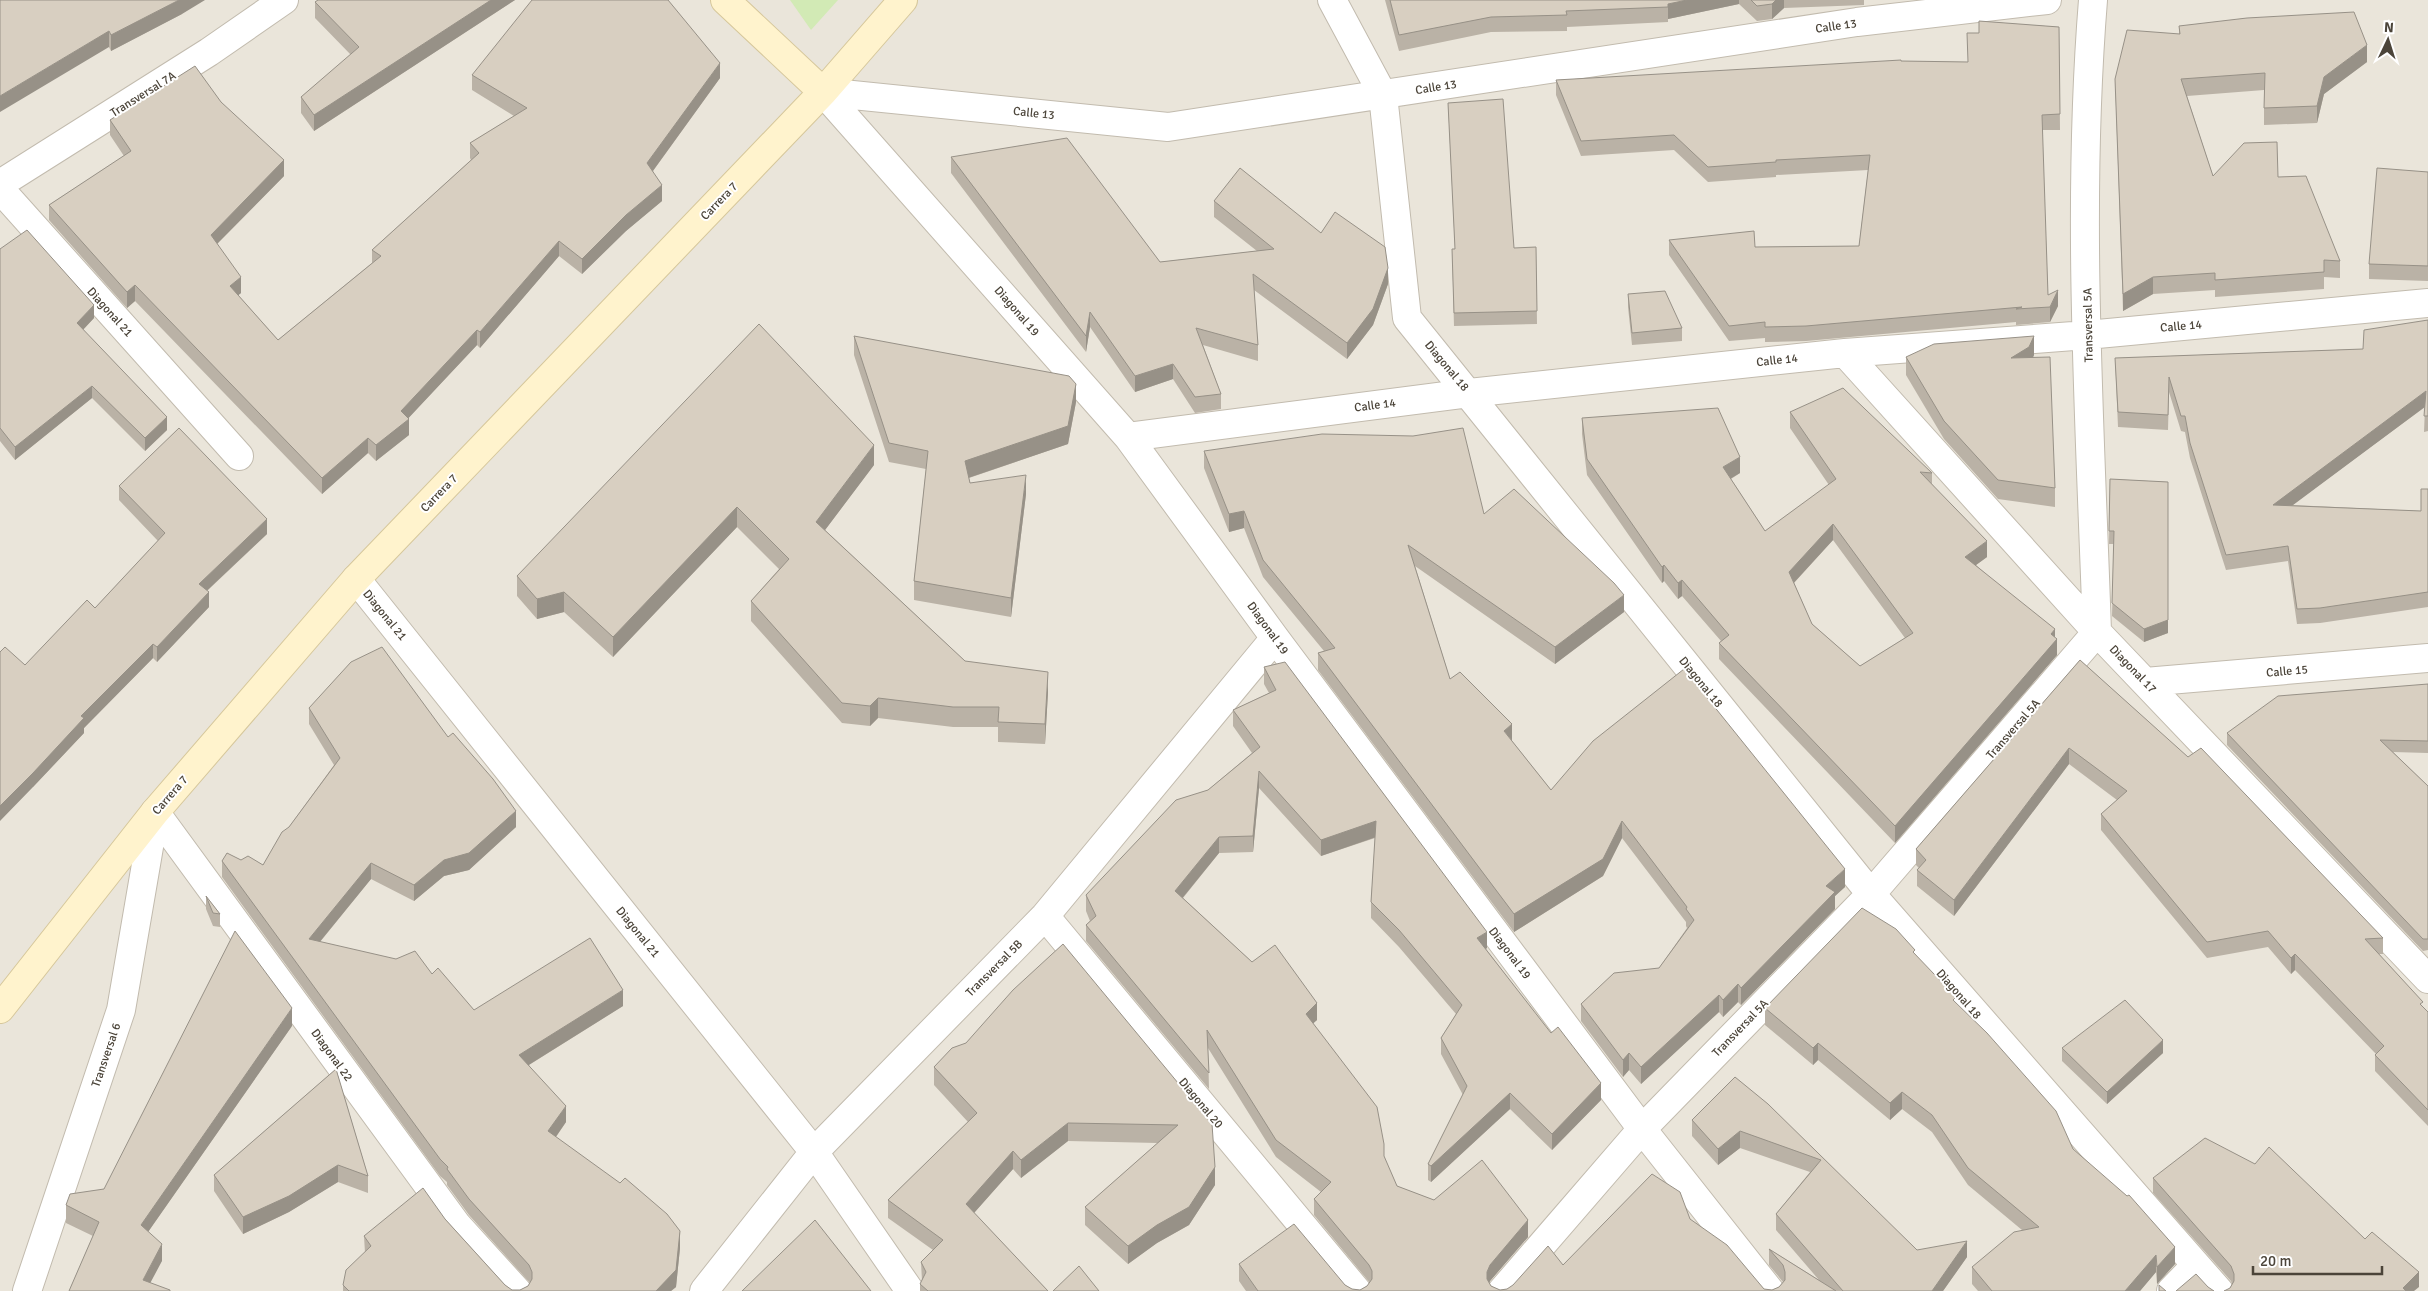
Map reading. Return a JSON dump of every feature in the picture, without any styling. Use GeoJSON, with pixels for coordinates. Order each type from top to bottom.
{"type":"FeatureCollection","features":[{"type":"Feature","properties":{"kind":"main road","name":"Diagonal 19"},"geometry":{"type":"LineString","coordinates":[[726,0],[823,92]]}},
{"type":"Feature","properties":{"kind":"main road","name":"Carrera 7"},"geometry":{"type":"LineString","coordinates":[[0,1009],[155,812],[356,579],[823,92],[903,0]]}},
{"type":"Feature","properties":{"kind":"street","name":"Transversal 7A"},"geometry":{"type":"LineString","coordinates":[[0,184],[209,52],[284,0]]}},
{"type":"Feature","properties":{"kind":"street","name":"Diagonal 18"},"geometry":{"type":"LineString","coordinates":[[1332,0],[1383,95],[1407,318],[1470,393],[1871,894],[2219,1291]]}},
{"type":"Feature","properties":{"kind":"street","name":"Calle 13"},"geometry":{"type":"LineString","coordinates":[[823,92],[1168,127],[1857,22],[2047,0]]}},
{"type":"Feature","properties":{"kind":"street","name":"Transversal 5A"},"geometry":{"type":"LineString","coordinates":[[1502,1291],[1642,1128],[1871,894],[2097,632],[2087,335],[2086,89],[2093,0]]}},
{"type":"Feature","properties":{"kind":"street","name":"Diagonal 19"},"geometry":{"type":"LineString","coordinates":[[823,92],[1128,437],[1275,638],[1642,1128],[1770,1291]]}},
{"type":"Feature","properties":{"kind":"street","name":"Diagonal 21"},"geometry":{"type":"LineString","coordinates":[[0,190],[239,456]]}},
{"type":"Feature","properties":{"kind":"street","name":"Calle 14"},"geometry":{"type":"LineString","coordinates":[[1128,437],[1470,393],[1846,353],[2087,335],[2428,303]]}},
{"type":"Feature","properties":{"kind":"street","name":"Diagonal 17"},"geometry":{"type":"LineString","coordinates":[[1846,353],[2097,632],[2419,959],[2428,979]]}},
{"type":"Feature","properties":{"kind":"street","name":"Diagonal 21"},"geometry":{"type":"LineString","coordinates":[[356,579],[814,1152],[910,1291]]}},
{"type":"Feature","properties":{"kind":"street","name":"Transversal 5B"},"geometry":{"type":"LineString","coordinates":[[704,1291],[814,1152],[1046,916],[1275,638]]}},
{"type":"Feature","properties":{"kind":"street","name":"Calle 15"},"geometry":{"type":"LineString","coordinates":[[2145,682],[2428,658]]}},
{"type":"Feature","properties":{"kind":"street","name":"Transversal 6"},"geometry":{"type":"LineString","coordinates":[[27,1291],[121,1010],[155,812]]}},
{"type":"Feature","properties":{"kind":"street","name":"Diagonal 22"},"geometry":{"type":"LineString","coordinates":[[155,812],[457,1225],[517,1291]]}},
{"type":"Feature","properties":{"kind":"street","name":"Diagonal 20"},"geometry":{"type":"LineString","coordinates":[[1046,916],[1357,1291]]}},
{"type":"Feature","properties":{"kind":"street"},"geometry":{"type":"LineString","coordinates":[[2171,1291],[2196,1265]]}},
{"type":"Feature","properties":{"kind":"shaded area"},"geometry":{"type":"Polygon","coordinates":[[[0,0],[2428,0],[2428,1291],[0,1291],[0,0]]]}},
{"type":"Feature","properties":{"kind":"green space"},"geometry":{"type":"Polygon","coordinates":[[[790,0],[838,0],[811,30],[790,0]]]}},
{"type":"Feature","properties":{"kind":"building"},"geometry":{"type":"Polygon","coordinates":[[[0,0],[179,0],[111,35],[109,31],[0,96],[0,0]]]}},
{"type":"Feature","properties":{"kind":"building"},"geometry":{"type":"Polygon","coordinates":[[[318,0],[491,0],[314,115],[301,97],[359,47],[315,2],[318,0]]]}},
{"type":"Feature","properties":{"kind":"building"},"geometry":{"type":"Polygon","coordinates":[[[532,0],[668,0],[720,63],[647,163],[662,185],[626,215],[582,259],[559,241],[480,332],[477,330],[401,411],[409,419],[376,445],[368,438],[322,478],[135,285],[127,292],[49,205],[131,151],[110,120],[195,66],[221,102],[284,160],[211,235],[241,277],[230,286],[278,340],[381,256],[372,250],[479,153],[470,143],[527,108],[472,75],[532,0]]]}},
{"type":"Feature","properties":{"kind":"building"},"geometry":{"type":"Polygon","coordinates":[[[1390,0],[1687,0],[1668,4],[1668,7],[1566,11],[1567,15],[1491,17],[1399,35],[1390,0]]]}},
{"type":"Feature","properties":{"kind":"building"},"geometry":{"type":"Polygon","coordinates":[[[1751,0],[1776,0],[1772,4],[1757,6],[1751,0]]]}},
{"type":"Feature","properties":{"kind":"building"},"geometry":{"type":"Polygon","coordinates":[[[2354,12],[2367,45],[2324,77],[2317,106],[2264,108],[2265,73],[2181,79],[2213,176],[2244,143],[2277,142],[2278,177],[2306,176],[2340,261],[2324,260],[2324,272],[2215,280],[2215,273],[2153,277],[2123,294],[2115,79],[2127,30],[2180,34],[2179,26],[2247,18],[2354,12]]]}},
{"type":"Feature","properties":{"kind":"building"},"geometry":{"type":"Polygon","coordinates":[[[1979,21],[2059,27],[2060,114],[2042,115],[2048,295],[2058,290],[2050,307],[2016,309],[2022,307],[1806,326],[1765,327],[1765,322],[1729,326],[1669,240],[1754,231],[1755,247],[1859,246],[1870,155],[1776,160],[1776,162],[1708,167],[1674,135],[1581,141],[1556,80],[1901,60],[1968,62],[1967,33],[1979,33],[1979,21]]]}},
{"type":"Feature","properties":{"kind":"building"},"geometry":{"type":"Polygon","coordinates":[[[1503,99],[1514,248],[1536,247],[1537,311],[1454,313],[1452,249],[1455,249],[1448,103],[1503,99]]]}},
{"type":"Feature","properties":{"kind":"building"},"geometry":{"type":"Polygon","coordinates":[[[1067,138],[1160,262],[1274,249],[1214,201],[1240,168],[1321,233],[1335,212],[1385,247],[1388,268],[1373,309],[1347,343],[1253,274],[1258,345],[1196,328],[1221,394],[1195,397],[1173,364],[1135,376],[1090,312],[1086,336],[951,157],[1067,138]]]}},
{"type":"Feature","properties":{"kind":"building"},"geometry":{"type":"Polygon","coordinates":[[[2377,168],[2428,172],[2428,266],[2369,264],[2377,168]]]}},
{"type":"Feature","properties":{"kind":"building"},"geometry":{"type":"Polygon","coordinates":[[[27,230],[94,305],[77,323],[167,417],[145,438],[92,386],[15,447],[0,428],[0,249],[27,230]]]}},
{"type":"Feature","properties":{"kind":"building"},"geometry":{"type":"Polygon","coordinates":[[[1665,291],[1682,328],[1632,333],[1628,294],[1665,291]]]}},
{"type":"Feature","properties":{"kind":"building"},"geometry":{"type":"Polygon","coordinates":[[[2428,320],[2428,416],[2424,416],[2426,391],[2273,505],[2421,511],[2421,489],[2428,489],[2428,592],[2320,608],[2297,609],[2288,546],[2226,555],[2190,443],[2185,416],[2181,416],[2169,377],[2168,415],[2118,412],[2115,358],[2363,349],[2364,330],[2428,320]]]}},
{"type":"Feature","properties":{"kind":"building"},"geometry":{"type":"Polygon","coordinates":[[[759,324],[874,445],[816,522],[965,661],[1048,672],[1045,724],[998,722],[999,707],[953,707],[878,698],[870,706],[842,703],[751,601],[789,559],[737,507],[613,637],[564,592],[537,599],[517,576],[759,324]]]}},
{"type":"Feature","properties":{"kind":"building"},"geometry":{"type":"Polygon","coordinates":[[[854,336],[1069,376],[1076,384],[1068,426],[965,461],[970,483],[1026,475],[1011,598],[914,581],[928,451],[889,443],[854,336]]]}},
{"type":"Feature","properties":{"kind":"building"},"geometry":{"type":"Polygon","coordinates":[[[2034,336],[2029,347],[2011,358],[2050,357],[2055,488],[1998,480],[1944,421],[1906,357],[1934,344],[2034,336]]]}},
{"type":"Feature","properties":{"kind":"building"},"geometry":{"type":"Polygon","coordinates":[[[1843,388],[1932,473],[1920,472],[1987,541],[1965,557],[2055,629],[2051,634],[2057,639],[1895,826],[1719,643],[1729,635],[1682,580],[1678,583],[1664,565],[1662,567],[1587,459],[1582,418],[1718,408],[1740,457],[1723,467],[1765,531],[1836,479],[1790,412],[1843,388]],[[1833,524],[1789,572],[1812,624],[1860,666],[1913,633],[1833,524]]]}},
{"type":"Feature","properties":{"kind":"building"},"geometry":{"type":"Polygon","coordinates":[[[179,428],[267,519],[199,584],[209,592],[157,647],[153,644],[81,716],[84,718],[0,806],[0,652],[5,647],[25,665],[87,600],[95,608],[165,533],[119,486],[179,428]]]}},
{"type":"Feature","properties":{"kind":"building"},"geometry":{"type":"Polygon","coordinates":[[[1463,428],[1484,514],[1514,489],[1614,583],[1624,595],[1555,647],[1408,545],[1450,679],[1460,672],[1512,724],[1504,731],[1551,790],[1593,741],[1684,669],[1845,869],[1826,886],[1835,892],[1741,988],[1738,984],[1723,1000],[1719,995],[1641,1067],[1629,1053],[1623,1060],[1581,1004],[1614,973],[1659,968],[1694,920],[1686,909],[1687,907],[1622,821],[1603,859],[1514,914],[1318,653],[1335,648],[1263,560],[1244,511],[1229,514],[1204,451],[1322,434],[1413,436],[1463,428]]]}},
{"type":"Feature","properties":{"kind":"building"},"geometry":{"type":"Polygon","coordinates":[[[2110,479],[2168,482],[2168,620],[2144,629],[2112,603],[2114,531],[2109,531],[2110,479]]]}},
{"type":"Feature","properties":{"kind":"building"},"geometry":{"type":"Polygon","coordinates":[[[382,647],[448,737],[453,733],[493,779],[516,811],[469,853],[444,860],[414,885],[371,863],[309,939],[396,959],[415,951],[432,974],[438,968],[474,1010],[590,938],[623,990],[519,1055],[566,1106],[548,1131],[620,1183],[625,1178],[667,1214],[680,1231],[676,1270],[656,1291],[349,1291],[343,1285],[346,1270],[371,1246],[364,1236],[423,1188],[445,1219],[505,1285],[512,1290],[520,1290],[528,1286],[532,1279],[529,1265],[469,1199],[447,1169],[448,1167],[440,1159],[222,861],[227,853],[241,860],[248,856],[263,865],[282,832],[289,827],[340,758],[309,708],[351,662],[382,647]]]}},
{"type":"Feature","properties":{"kind":"building"},"geometry":{"type":"Polygon","coordinates":[[[2080,660],[2188,757],[2201,748],[2383,938],[2365,939],[2423,1002],[2420,1004],[2428,1012],[2428,1110],[2375,1055],[2384,1046],[2295,954],[2291,958],[2268,931],[2207,942],[2101,814],[2127,791],[2069,748],[1954,900],[1917,870],[1926,860],[1916,849],[2080,660]]]}},
{"type":"Feature","properties":{"kind":"building"},"geometry":{"type":"Polygon","coordinates":[[[1285,662],[1487,932],[1477,938],[1551,1033],[1558,1027],[1601,1083],[1552,1134],[1510,1093],[1431,1166],[1428,1164],[1467,1086],[1441,1038],[1462,1005],[1399,930],[1371,902],[1376,821],[1321,840],[1259,771],[1253,836],[1219,837],[1175,891],[1252,962],[1275,945],[1317,1003],[1306,1014],[1377,1107],[1384,1144],[1384,1156],[1397,1186],[1434,1200],[1482,1160],[1528,1220],[1490,1265],[1487,1272],[1487,1279],[1491,1286],[1500,1290],[1507,1289],[1513,1285],[1548,1246],[1563,1265],[1652,1174],[1680,1192],[1690,1219],[1727,1245],[1764,1289],[1772,1290],[1779,1287],[1785,1280],[1783,1265],[1769,1249],[1836,1291],[1258,1291],[1239,1264],[1294,1224],[1345,1285],[1352,1289],[1360,1290],[1367,1286],[1372,1279],[1372,1271],[1314,1199],[1331,1182],[1276,1140],[1207,1030],[1209,1073],[1086,925],[1096,916],[1086,895],[1176,800],[1208,790],[1260,747],[1233,710],[1276,690],[1264,667],[1285,662]]]}},
{"type":"Feature","properties":{"kind":"building"},"geometry":{"type":"Polygon","coordinates":[[[2428,684],[2428,741],[2380,740],[2428,786],[2428,939],[2423,939],[2227,733],[2278,696],[2428,684]]]}},
{"type":"Feature","properties":{"kind":"building"},"geometry":{"type":"Polygon","coordinates":[[[206,896],[220,914],[213,913],[206,896]]]}},
{"type":"Feature","properties":{"kind":"building"},"geometry":{"type":"Polygon","coordinates":[[[1862,908],[1896,929],[1915,950],[1913,952],[1956,997],[1953,1000],[1987,1033],[2056,1111],[2073,1149],[2127,1196],[2129,1195],[2175,1247],[2157,1267],[2156,1255],[2125,1291],[1992,1291],[1972,1267],[2014,1232],[2039,1227],[1968,1168],[1932,1115],[1902,1092],[1890,1103],[1818,1043],[1813,1048],[1765,1008],[1862,908]]]}},
{"type":"Feature","properties":{"kind":"building"},"geometry":{"type":"Polygon","coordinates":[[[235,931],[292,1008],[141,1225],[162,1244],[143,1280],[170,1291],[69,1291],[99,1222],[66,1205],[70,1194],[104,1189],[235,931]]]}},
{"type":"Feature","properties":{"kind":"building"},"geometry":{"type":"Polygon","coordinates":[[[1063,944],[1212,1124],[1215,1167],[1189,1207],[1157,1225],[1128,1246],[1085,1207],[1178,1125],[1068,1123],[1021,1160],[1013,1151],[966,1204],[1048,1291],[928,1291],[920,1284],[926,1272],[921,1262],[943,1240],[888,1200],[977,1113],[934,1067],[952,1048],[966,1043],[1013,990],[1063,944]]]}},
{"type":"Feature","properties":{"kind":"building"},"geometry":{"type":"Polygon","coordinates":[[[2125,1000],[2163,1040],[2107,1092],[2062,1048],[2125,1000]]]}},
{"type":"Feature","properties":{"kind":"building"},"geometry":{"type":"Polygon","coordinates":[[[336,1069],[368,1176],[338,1165],[289,1196],[243,1217],[214,1175],[336,1069]]]}},
{"type":"Feature","properties":{"kind":"building"},"geometry":{"type":"Polygon","coordinates":[[[1735,1077],[1768,1104],[1917,1250],[1967,1241],[1932,1291],[1843,1291],[1776,1214],[1821,1160],[1740,1131],[1718,1149],[1692,1120],[1735,1077]]]}},
{"type":"Feature","properties":{"kind":"building"},"geometry":{"type":"Polygon","coordinates":[[[2205,1138],[2255,1164],[2269,1147],[2365,1239],[2372,1232],[2419,1272],[2403,1288],[2406,1291],[2224,1291],[2230,1288],[2234,1281],[2231,1266],[2153,1178],[2205,1138]]]}},
{"type":"Feature","properties":{"kind":"building"},"geometry":{"type":"Polygon","coordinates":[[[815,1220],[871,1291],[742,1291],[815,1220]]]}},
{"type":"Feature","properties":{"kind":"building"},"geometry":{"type":"Polygon","coordinates":[[[1079,1266],[1099,1291],[1053,1291],[1079,1266]]]}},
{"type":"Feature","properties":{"kind":"building"},"geometry":{"type":"Polygon","coordinates":[[[2196,1274],[2214,1291],[2176,1291],[2196,1274]]]}},
{"type":"Feature","properties":{"kind":"building"},"geometry":{"type":"Polygon","coordinates":[[[2159,1285],[2166,1291],[2159,1291],[2159,1285]]]}}]}
